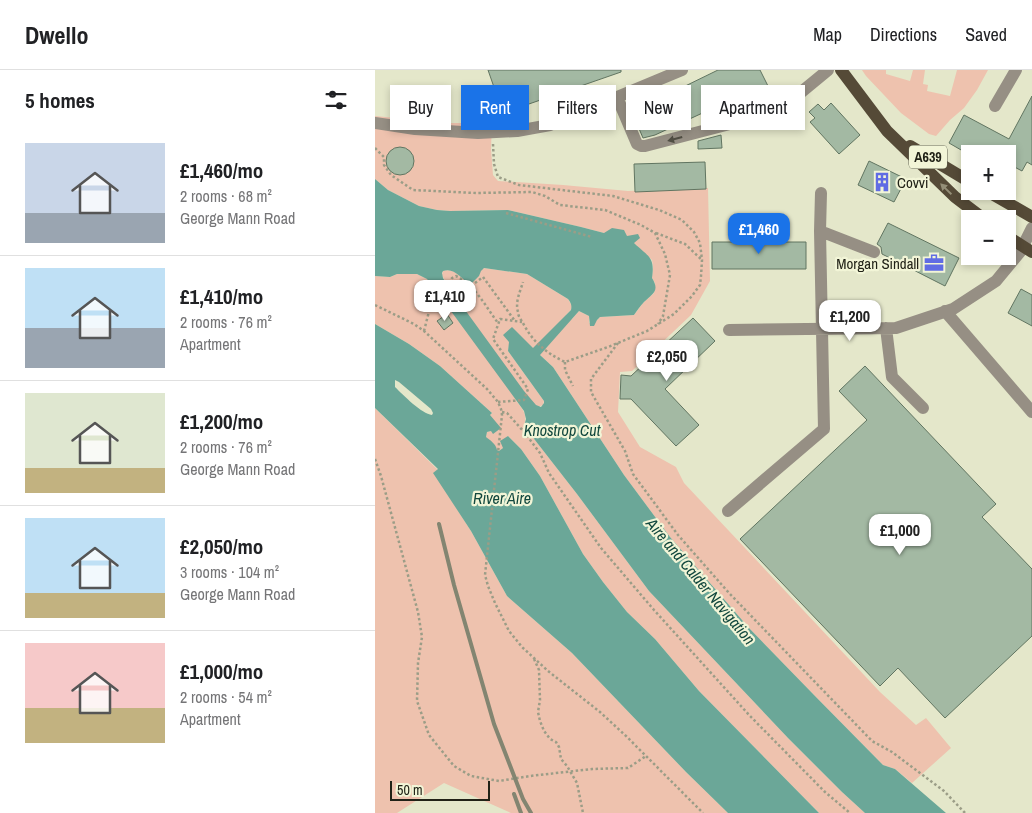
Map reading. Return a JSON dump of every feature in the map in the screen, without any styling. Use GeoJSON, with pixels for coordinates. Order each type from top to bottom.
{"type":"FeatureCollection","features":[{"type":"Feature","properties":{"kind":"main road","name":"A639"},"geometry":{"type":"LineString","coordinates":[[841,70],[887,131],[955,197],[973,210]]}},
{"type":"Feature","properties":{"kind":"main road","name":"A639"},"geometry":{"type":"LineString","coordinates":[[887,131],[961,177]]}},
{"type":"Feature","properties":{"kind":"main road"},"geometry":{"type":"LineString","coordinates":[[1003,200],[1032,217]]}},
{"type":"Feature","properties":{"kind":"main road"},"geometry":{"type":"LineString","coordinates":[[1016,242],[1027,250]]}},
{"type":"Feature","properties":{"kind":"street"},"geometry":{"type":"LineString","coordinates":[[375,123],[415,129],[479,133],[517,131],[550,125],[681,70]]}},
{"type":"Feature","properties":{"kind":"street"},"geometry":{"type":"LineString","coordinates":[[617,97],[637,144],[645,146],[778,110],[829,70]]}},
{"type":"Feature","properties":{"kind":"street"},"geometry":{"type":"LineString","coordinates":[[995,106],[1016,70]]}},
{"type":"Feature","properties":{"kind":"street"},"geometry":{"type":"LineString","coordinates":[[728,511],[824,429],[821,193]]}},
{"type":"Feature","properties":{"kind":"street"},"geometry":{"type":"LineString","coordinates":[[729,330],[896,328],[953,309],[996,281],[1020,252],[1027,250],[1032,228]]}},
{"type":"Feature","properties":{"kind":"street"},"geometry":{"type":"LineString","coordinates":[[820,231],[874,252]]}},
{"type":"Feature","properties":{"kind":"street"},"geometry":{"type":"LineString","coordinates":[[945,311],[1032,412]]}},
{"type":"Feature","properties":{"kind":"street"},"geometry":{"type":"LineString","coordinates":[[886,328],[892,377],[923,408]]}},
{"type":"Feature","properties":{"kind":"path"},"geometry":{"type":"LineString","coordinates":[[493,133],[494,164],[498,177],[519,185],[613,196],[659,210],[682,220],[694,232],[700,243],[702,260],[699,285],[693,296],[673,314],[647,331],[565,362],[547,352],[534,341],[522,322],[518,313],[517,302],[523,282]]}},
{"type":"Feature","properties":{"kind":"path"},"geometry":{"type":"LineString","coordinates":[[375,148],[383,157],[391,175],[413,190],[476,193],[532,192],[545,196],[560,205],[605,210],[655,233],[685,244],[702,260]]}},
{"type":"Feature","properties":{"kind":"path"},"geometry":{"type":"LineString","coordinates":[[506,213],[593,237]]}},
{"type":"Feature","properties":{"kind":"path"},"geometry":{"type":"LineString","coordinates":[[655,233],[665,254],[670,275],[663,316],[658,325]]}},
{"type":"Feature","properties":{"kind":"path"},"geometry":{"type":"LineString","coordinates":[[424,330],[434,292],[445,291],[452,278],[456,276],[471,286],[498,324]]}},
{"type":"Feature","properties":{"kind":"path"},"geometry":{"type":"LineString","coordinates":[[471,286],[483,277],[515,321]]}},
{"type":"Feature","properties":{"kind":"path"},"geometry":{"type":"LineString","coordinates":[[375,305],[424,330],[487,388],[498,402],[502,412],[485,575],[488,586],[509,631],[522,647],[599,712],[703,813]]}},
{"type":"Feature","properties":{"kind":"path"},"geometry":{"type":"LineString","coordinates":[[498,402],[524,400],[528,389],[493,339],[500,319],[522,322]]}},
{"type":"Feature","properties":{"kind":"path"},"geometry":{"type":"LineString","coordinates":[[618,343],[591,379],[591,392],[625,451],[633,474],[644,489],[678,535],[729,593],[872,741],[892,752],[944,791],[965,813]]}},
{"type":"Feature","properties":{"kind":"path"},"geometry":{"type":"LineString","coordinates":[[565,362],[565,370],[573,386]]}},
{"type":"Feature","properties":{"kind":"path"},"geometry":{"type":"LineString","coordinates":[[502,412],[507,413],[525,433],[540,453],[549,473],[601,548],[654,610],[756,722],[825,792],[850,813]]}},
{"type":"Feature","properties":{"kind":"path"},"geometry":{"type":"LineString","coordinates":[[375,459],[384,485],[418,612],[422,637],[418,663],[417,701],[429,735],[454,766],[471,776],[499,781],[592,769],[628,768],[646,756]]}},
{"type":"Feature","properties":{"kind":"path"},"geometry":{"type":"LineString","coordinates":[[534,658],[539,670],[540,700],[538,712],[540,721],[544,731],[559,747],[561,759],[577,783],[583,813]]}},
{"type":"Feature","properties":{"kind":"shaded area"},"geometry":{"type":"Polygon","coordinates":[[[862,70],[886,70],[886,74],[910,81],[913,70],[925,70],[923,84],[928,85],[927,91],[950,96],[957,70],[988,70],[964,108],[936,136],[929,134],[901,113],[862,70]]]}},
{"type":"Feature","properties":{"kind":"shaded area"},"geometry":{"type":"Polygon","coordinates":[[[375,116],[390,117],[390,130],[451,130],[451,123],[461,123],[461,130],[492,130],[493,175],[498,181],[628,191],[708,188],[710,281],[691,315],[632,371],[620,372],[618,412],[640,447],[676,467],[684,483],[880,692],[916,725],[926,718],[951,748],[912,783],[895,769],[883,765],[749,628],[670,537],[624,475],[553,367],[512,328],[508,351],[544,401],[543,405],[538,407],[515,399],[525,414],[524,426],[649,591],[788,738],[865,813],[819,813],[699,691],[655,639],[627,612],[583,554],[540,476],[521,449],[508,436],[503,448],[500,451],[497,450],[486,437],[487,432],[491,431],[490,415],[492,413],[440,366],[409,344],[375,324],[375,276],[390,277],[397,274],[417,274],[447,285],[442,275],[443,271],[450,270],[466,282],[484,268],[527,274],[568,299],[572,306],[566,315],[572,319],[579,311],[589,316],[589,323],[600,317],[634,315],[654,293],[655,283],[652,278],[652,260],[626,236],[604,233],[508,210],[450,211],[419,206],[388,190],[375,179],[375,116]]]}},
{"type":"Feature","properties":{"kind":"shaded area"},"geometry":{"type":"Polygon","coordinates":[[[375,408],[438,470],[434,473],[471,531],[507,596],[572,653],[728,813],[511,813],[444,783],[397,813],[375,813],[375,408]]]}},
{"type":"Feature","properties":{"kind":"water"},"geometry":{"type":"Polygon","coordinates":[[[375,179],[388,190],[419,206],[437,210],[508,210],[604,233],[612,228],[624,230],[627,236],[638,234],[640,238],[634,243],[652,261],[652,278],[655,286],[653,294],[634,315],[600,317],[594,326],[590,326],[589,316],[579,311],[540,355],[553,367],[624,475],[670,537],[749,628],[883,765],[895,769],[946,813],[865,813],[842,792],[788,738],[649,591],[524,426],[526,419],[524,411],[427,279],[417,274],[397,274],[390,277],[375,276],[375,179]],[[484,268],[470,285],[454,272],[447,270],[442,273],[447,285],[524,391],[536,405],[541,407],[544,401],[508,351],[509,342],[503,335],[512,327],[533,348],[571,310],[571,303],[568,299],[527,274],[484,268]]]}},
{"type":"Feature","properties":{"kind":"water","name":"River Aire"},"geometry":{"type":"Polygon","coordinates":[[[375,324],[409,344],[440,366],[492,413],[490,415],[501,428],[493,434],[491,431],[487,432],[486,437],[493,442],[499,451],[503,448],[500,441],[508,436],[521,449],[540,476],[583,554],[627,612],[655,639],[699,691],[819,813],[728,813],[572,653],[507,596],[471,531],[433,473],[438,469],[375,408],[375,324]],[[395,380],[395,387],[418,408],[432,415],[431,409],[395,380]]]}},
{"type":"Feature","properties":{"kind":"building"},"geometry":{"type":"Polygon","coordinates":[[[488,70],[621,70],[621,72],[584,85],[539,85],[539,100],[529,104],[529,85],[493,85],[488,70]]]}},
{"type":"Feature","properties":{"kind":"building"},"geometry":{"type":"Polygon","coordinates":[[[718,70],[760,70],[768,85],[701,85],[701,114],[691,118],[691,85],[687,85],[718,70]]]}},
{"type":"Feature","properties":{"kind":"building"},"geometry":{"type":"Polygon","coordinates":[[[1032,96],[1032,165],[1027,162],[1022,171],[1016,168],[1016,145],[961,145],[961,150],[949,143],[964,115],[1009,139],[1032,96]]]}},
{"type":"Feature","properties":{"kind":"building"},"geometry":{"type":"Polygon","coordinates":[[[831,103],[860,135],[839,154],[810,122],[815,118],[809,112],[818,104],[824,110],[831,103]]]}},
{"type":"Feature","properties":{"kind":"building"},"geometry":{"type":"Polygon","coordinates":[[[640,130],[666,130],[655,135],[643,138],[640,130]]]}},
{"type":"Feature","properties":{"kind":"building"},"geometry":{"type":"Polygon","coordinates":[[[721,135],[722,148],[698,149],[698,141],[721,135]]]}},
{"type":"Feature","properties":{"kind":"building"},"geometry":{"type":"Polygon","coordinates":[[[400,147],[410,151],[414,161],[410,171],[400,175],[390,171],[386,161],[390,151],[400,147]]]}},
{"type":"Feature","properties":{"kind":"building","name":"Covvi"},"geometry":{"type":"Polygon","coordinates":[[[869,161],[906,179],[894,202],[858,185],[869,161]]]}},
{"type":"Feature","properties":{"kind":"building"},"geometry":{"type":"Polygon","coordinates":[[[705,162],[706,189],[635,192],[634,164],[705,162]]]}},
{"type":"Feature","properties":{"kind":"building"},"geometry":{"type":"Polygon","coordinates":[[[888,223],[959,258],[945,286],[882,254],[881,247],[877,244],[888,223]]]}},
{"type":"Feature","properties":{"kind":"building"},"geometry":{"type":"Polygon","coordinates":[[[712,242],[806,242],[806,269],[712,269],[712,242]]]}},
{"type":"Feature","properties":{"kind":"building"},"geometry":{"type":"Polygon","coordinates":[[[1021,289],[1032,295],[1032,326],[1008,313],[1021,289]]]}},
{"type":"Feature","properties":{"kind":"building"},"geometry":{"type":"Polygon","coordinates":[[[447,314],[453,323],[444,330],[437,321],[447,314]]]}},
{"type":"Feature","properties":{"kind":"building"},"geometry":{"type":"Polygon","coordinates":[[[693,318],[715,341],[665,389],[699,425],[676,446],[631,399],[620,399],[621,375],[631,376],[693,318]]]}},
{"type":"Feature","properties":{"kind":"building"},"geometry":{"type":"Polygon","coordinates":[[[865,366],[996,504],[982,517],[1032,569],[1032,636],[945,718],[898,668],[880,686],[740,539],[867,420],[839,391],[865,366]]]}},
{"type":"Feature","properties":{"kind":"railway"},"geometry":{"type":"LineString","coordinates":[[439,524],[454,585],[494,724],[523,799],[531,813]]}},
{"type":"Feature","properties":{"kind":"railway"},"geometry":{"type":"LineString","coordinates":[[514,794],[521,813]]}},
{"type":"Feature","properties":{"kind":"place","name":"Covvi"},"geometry":{"type":"Point","coordinates":[882,182]}},
{"type":"Feature","properties":{"kind":"place","name":"Morgan Sindall"},"geometry":{"type":"Point","coordinates":[934,263]}},
{"type":"Feature","properties":{"kind":"water label","name":"Knostrop Cut"},"geometry":{"type":"Point","coordinates":[562,430]}},
{"type":"Feature","properties":{"kind":"water label","name":"Aire and Calder Navigation"},"geometry":{"type":"Point","coordinates":[701,581]}}]}
